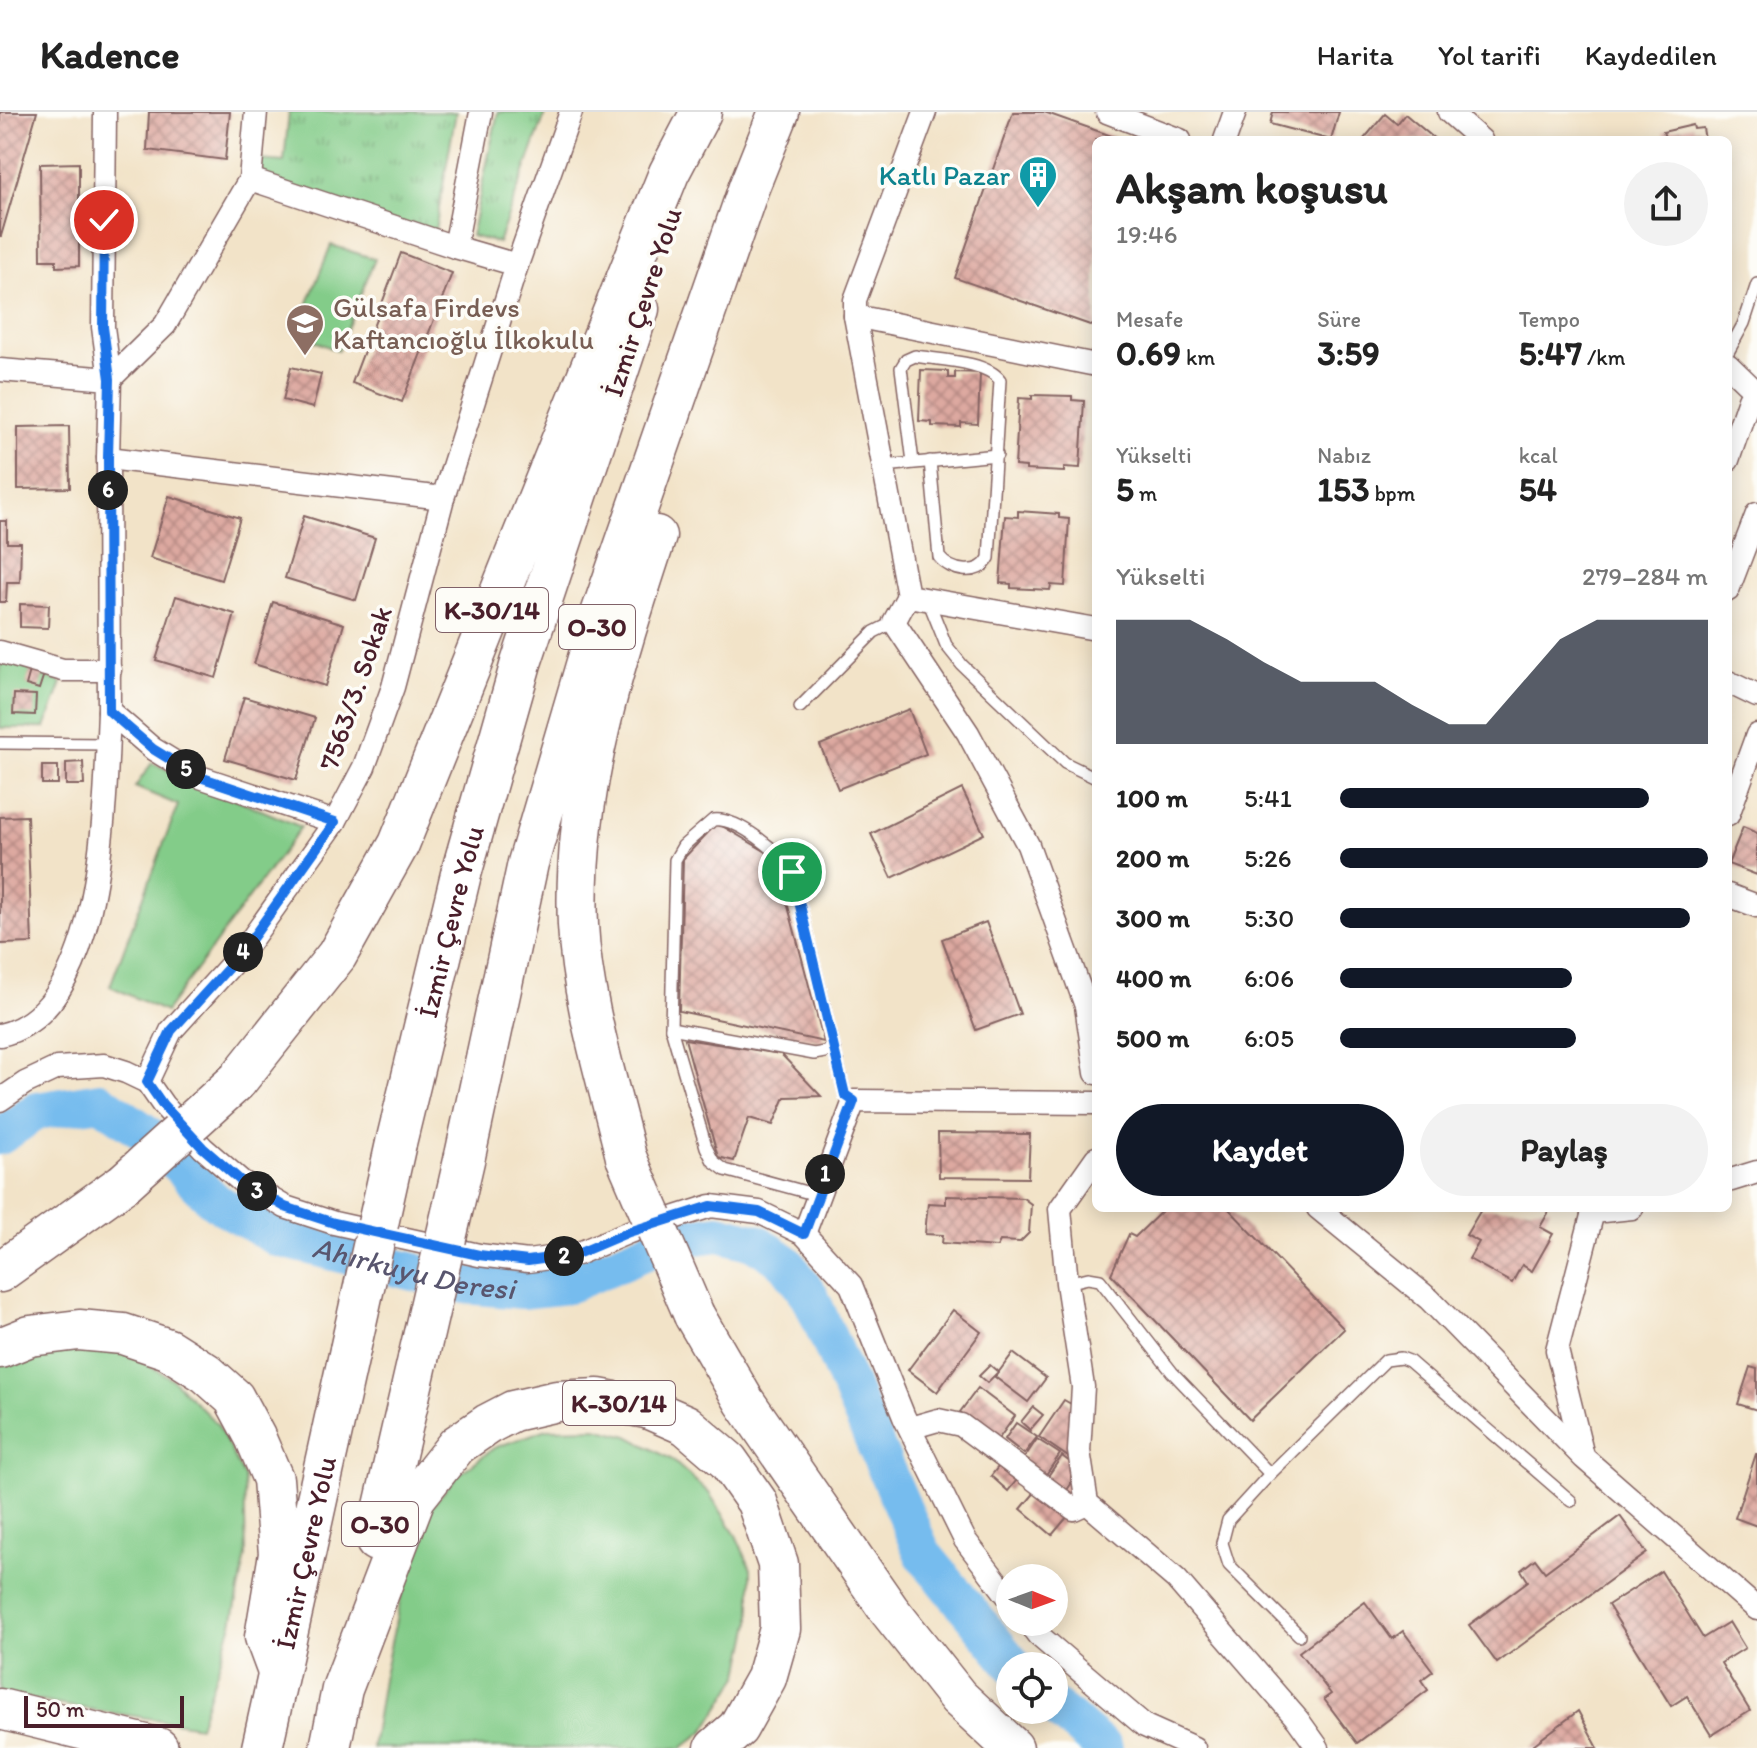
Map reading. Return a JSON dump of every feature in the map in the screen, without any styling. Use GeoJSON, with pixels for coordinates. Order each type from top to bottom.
{"type":"FeatureCollection","features":[{"type":"Feature","properties":{"kind":"highway","name":"K-30/14"},"geometry":{"type":"LineString","coordinates":[[0,1272],[124,1183],[237,1081],[337,955],[399,844],[669,173],[703,112]]}},
{"type":"Feature","properties":{"kind":"highway","name":"İzmir Çevre Yolu"},"geometry":{"type":"LineString","coordinates":[[262,1748],[396,1143],[461,874],[521,663],[703,112]]}},
{"type":"Feature","properties":{"kind":"highway","name":"O-30"},"geometry":{"type":"LineString","coordinates":[[342,1689],[465,1156],[528,863],[597,626],[749,187],[779,112]]}},
{"type":"Feature","properties":{"kind":"highway"},"geometry":{"type":"LineString","coordinates":[[749,187],[739,291],[692,424],[618,654],[590,771],[580,846],[578,926],[590,1009],[626,1157],[694,1315],[744,1401],[889,1610],[958,1697],[1013,1748]]}},
{"type":"Feature","properties":{"kind":"highway"},"geometry":{"type":"LineString","coordinates":[[0,1348],[30,1336],[79,1330],[123,1334],[168,1349],[206,1373],[234,1398],[273,1479],[279,1554],[265,1637],[278,1672]]}},
{"type":"Feature","properties":{"kind":"highway","name":"K-30/14"},"geometry":{"type":"LineString","coordinates":[[342,1689],[415,1498],[457,1445],[513,1411],[557,1401],[598,1399],[647,1408],[686,1425],[728,1461],[757,1502],[762,1515],[778,1564],[780,1629],[766,1678],[738,1728],[715,1748]]}},
{"type":"Feature","properties":{"kind":"highway"},"geometry":{"type":"LineString","coordinates":[[330,1748],[342,1689]]}},
{"type":"Feature","properties":{"kind":"highway"},"geometry":{"type":"LineString","coordinates":[[0,1709],[158,1748]]}},
{"type":"Feature","properties":{"kind":"street"},"geometry":{"type":"LineString","coordinates":[[0,1035],[34,1018],[69,975],[86,931],[103,825],[110,670],[110,379],[103,327],[105,112]]}},
{"type":"Feature","properties":{"kind":"street"},"geometry":{"type":"LineString","coordinates":[[0,370],[110,379],[165,325],[250,179],[256,112]]}},
{"type":"Feature","properties":{"kind":"street"},"geometry":{"type":"LineString","coordinates":[[455,247],[481,112]]}},
{"type":"Feature","properties":{"kind":"street","name":"7563/3. Sokak"},"geometry":{"type":"LineString","coordinates":[[147,1082],[171,1031],[241,954],[335,822],[364,767],[393,687],[443,498],[517,265],[571,112]]}},
{"type":"Feature","properties":{"kind":"street"},"geometry":{"type":"LineString","coordinates":[[918,597],[884,466],[855,316],[855,300],[925,112]]}},
{"type":"Feature","properties":{"kind":"street"},"geometry":{"type":"LineString","coordinates":[[1107,112],[1170,136]]}},
{"type":"Feature","properties":{"kind":"street"},"geometry":{"type":"LineString","coordinates":[[1226,136],[1235,112]]}},
{"type":"Feature","properties":{"kind":"street"},"geometry":{"type":"LineString","coordinates":[[1449,112],[1476,136]]}},
{"type":"Feature","properties":{"kind":"street"},"geometry":{"type":"LineString","coordinates":[[250,179],[517,265]]}},
{"type":"Feature","properties":{"kind":"street"},"geometry":{"type":"LineString","coordinates":[[855,316],[1092,364]]}},
{"type":"Feature","properties":{"kind":"street"},"geometry":{"type":"LineString","coordinates":[[1732,369],[1757,394],[1749,399],[1732,448]]}},
{"type":"Feature","properties":{"kind":"street"},"geometry":{"type":"LineString","coordinates":[[108,458],[443,498]]}},
{"type":"Feature","properties":{"kind":"street"},"geometry":{"type":"LineString","coordinates":[[1732,580],[1757,514]]}},
{"type":"Feature","properties":{"kind":"street"},"geometry":{"type":"LineString","coordinates":[[918,597],[894,622],[968,733],[1028,845],[1086,1006],[1092,1046]]}},
{"type":"Feature","properties":{"kind":"street"},"geometry":{"type":"LineString","coordinates":[[918,597],[1092,628]]}},
{"type":"Feature","properties":{"kind":"street"},"geometry":{"type":"LineString","coordinates":[[0,652],[63,670],[110,670]]}},
{"type":"Feature","properties":{"kind":"street"},"geometry":{"type":"LineString","coordinates":[[1732,684],[1757,696]]}},
{"type":"Feature","properties":{"kind":"street"},"geometry":{"type":"LineString","coordinates":[[109,711],[153,749],[197,776],[335,822]]}},
{"type":"Feature","properties":{"kind":"street"},"geometry":{"type":"LineString","coordinates":[[1732,804],[1757,735]]}},
{"type":"Feature","properties":{"kind":"street"},"geometry":{"type":"LineString","coordinates":[[1732,897],[1757,906]]}},
{"type":"Feature","properties":{"kind":"street"},"geometry":{"type":"LineString","coordinates":[[0,1100],[25,1083],[57,1068],[104,1065],[147,1082],[163,1105],[203,1148],[241,1181],[285,1207],[334,1223],[479,1255],[528,1261],[577,1254],[629,1232],[711,1206],[759,1212],[804,1234],[851,1285],[910,1428],[965,1540],[996,1581]]}},
{"type":"Feature","properties":{"kind":"street"},"geometry":{"type":"LineString","coordinates":[[804,1234],[854,1101],[1092,1103]]}},
{"type":"Feature","properties":{"kind":"street"},"geometry":{"type":"LineString","coordinates":[[1092,1164],[1060,1209],[1067,1283],[1083,1387],[1079,1451],[1087,1503],[1176,1579],[1298,1720],[1318,1748]]}},
{"type":"Feature","properties":{"kind":"street"},"geometry":{"type":"LineString","coordinates":[[1732,1180],[1757,1172]]}},
{"type":"Feature","properties":{"kind":"street"},"geometry":{"type":"LineString","coordinates":[[1323,1212],[1429,1299],[1584,1458],[1757,1609]]}},
{"type":"Feature","properties":{"kind":"street"},"geometry":{"type":"LineString","coordinates":[[1584,1458],[1557,1350],[1592,1212]]}},
{"type":"Feature","properties":{"kind":"street"},"geometry":{"type":"LineString","coordinates":[[910,1428],[938,1420],[961,1425],[1074,1509],[1087,1503]]}},
{"type":"Feature","properties":{"kind":"street"},"geometry":{"type":"LineString","coordinates":[[1039,1636],[1145,1726],[1194,1748]]}},
{"type":"Feature","properties":{"kind":"lane"},"geometry":{"type":"LineString","coordinates":[[1732,345],[1744,323],[1757,284]]}},
{"type":"Feature","properties":{"kind":"lane"},"geometry":{"type":"LineString","coordinates":[[913,462],[901,368],[906,360],[915,356],[983,368],[997,376],[1000,380],[997,455],[989,558],[985,565],[976,570],[953,568],[939,557],[930,461]]}},
{"type":"Feature","properties":{"kind":"lane"},"geometry":{"type":"LineString","coordinates":[[884,466],[997,455]]}},
{"type":"Feature","properties":{"kind":"lane"},"geometry":{"type":"LineString","coordinates":[[918,597],[946,645],[962,665],[1065,763],[1092,776]]}},
{"type":"Feature","properties":{"kind":"lane"},"geometry":{"type":"LineString","coordinates":[[800,707],[874,632],[894,622]]}},
{"type":"Feature","properties":{"kind":"lane"},"geometry":{"type":"LineString","coordinates":[[0,743],[108,744]]}},
{"type":"Feature","properties":{"kind":"lane"},"geometry":{"type":"LineString","coordinates":[[817,1195],[725,1170],[713,1161],[706,1147],[671,1028],[675,860],[683,846],[708,823],[725,819],[780,854],[792,872],[845,1095],[854,1101]]}},
{"type":"Feature","properties":{"kind":"lane"},"geometry":{"type":"LineString","coordinates":[[671,1028],[814,1054],[835,1050]]}},
{"type":"Feature","properties":{"kind":"lane"},"geometry":{"type":"LineString","coordinates":[[1067,1283],[1088,1278],[1100,1280],[1172,1372],[1270,1474]]}},
{"type":"Feature","properties":{"kind":"lane"},"geometry":{"type":"LineString","coordinates":[[1299,1635],[1229,1565],[1223,1551],[1222,1535],[1228,1520],[1270,1474],[1380,1364],[1393,1358],[1409,1361],[1571,1501]]}},
{"type":"Feature","properties":{"kind":"green space"},"geometry":{"type":"Polygon","coordinates":[[[289,112],[456,112],[434,236],[258,175],[260,160],[284,162],[289,112]]]}},
{"type":"Feature","properties":{"kind":"green space"},"geometry":{"type":"Polygon","coordinates":[[[498,112],[546,112],[498,243],[471,236],[498,112]]]}},
{"type":"Feature","properties":{"kind":"green space"},"geometry":{"type":"Polygon","coordinates":[[[331,245],[375,259],[338,351],[296,333],[331,245]]]}},
{"type":"Feature","properties":{"kind":"green space"},"geometry":{"type":"Polygon","coordinates":[[[0,657],[62,683],[45,728],[0,728],[0,657]]]}},
{"type":"Feature","properties":{"kind":"green space"},"geometry":{"type":"Polygon","coordinates":[[[152,763],[301,827],[165,1012],[110,986],[178,805],[135,787],[152,763]]]}},
{"type":"Feature","properties":{"kind":"green space"},"geometry":{"type":"Polygon","coordinates":[[[74,1347],[128,1353],[172,1379],[218,1425],[244,1477],[246,1556],[232,1624],[199,1726],[0,1693],[0,1362],[74,1347]]]}},
{"type":"Feature","properties":{"kind":"green space"},"geometry":{"type":"Polygon","coordinates":[[[596,1428],[628,1436],[671,1459],[709,1493],[735,1533],[751,1569],[751,1623],[740,1674],[705,1730],[682,1748],[372,1748],[383,1679],[409,1561],[425,1514],[458,1475],[494,1448],[547,1429],[596,1428]]]}},
{"type":"Feature","properties":{"kind":"building"},"geometry":{"type":"Polygon","coordinates":[[[0,112],[37,112],[1,236],[0,236],[0,112]]]}},
{"type":"Feature","properties":{"kind":"building"},"geometry":{"type":"Polygon","coordinates":[[[149,112],[230,112],[225,160],[147,150],[149,112]]]}},
{"type":"Feature","properties":{"kind":"building","name":"Katlı Pazar"},"geometry":{"type":"Polygon","coordinates":[[[1013,112],[1044,112],[1112,136],[1092,136],[1092,326],[955,278],[1013,112]]]}},
{"type":"Feature","properties":{"kind":"building"},"geometry":{"type":"Polygon","coordinates":[[[1273,112],[1339,112],[1332,136],[1316,136],[1270,124],[1273,112]]]}},
{"type":"Feature","properties":{"kind":"building"},"geometry":{"type":"Polygon","coordinates":[[[1385,114],[1397,124],[1405,114],[1431,136],[1366,136],[1385,114]]]}},
{"type":"Feature","properties":{"kind":"building"},"geometry":{"type":"Polygon","coordinates":[[[1693,125],[1694,129],[1703,128],[1704,136],[1665,136],[1663,132],[1693,125]]]}},
{"type":"Feature","properties":{"kind":"building"},"geometry":{"type":"Polygon","coordinates":[[[79,163],[79,266],[56,267],[56,260],[41,260],[40,164],[79,163]]]}},
{"type":"Feature","properties":{"kind":"building","name":"Gülsafa Firdevs Kaftancıoğlu İlkokulu"},"geometry":{"type":"Polygon","coordinates":[[[401,253],[452,273],[402,402],[352,383],[401,253]]]}},
{"type":"Feature","properties":{"kind":"building"},"geometry":{"type":"Polygon","coordinates":[[[291,367],[321,374],[313,408],[283,400],[291,367]]]}},
{"type":"Feature","properties":{"kind":"building"},"geometry":{"type":"Polygon","coordinates":[[[921,370],[948,371],[948,378],[955,378],[955,372],[980,373],[978,424],[932,426],[932,422],[919,421],[921,370]]]}},
{"type":"Feature","properties":{"kind":"building"},"geometry":{"type":"Polygon","coordinates":[[[1032,395],[1072,396],[1072,400],[1084,401],[1080,468],[1064,467],[1064,472],[1026,470],[1026,467],[1015,466],[1019,398],[1032,399],[1032,395]]]}},
{"type":"Feature","properties":{"kind":"building"},"geometry":{"type":"Polygon","coordinates":[[[69,426],[70,488],[18,489],[18,427],[69,426]]]}},
{"type":"Feature","properties":{"kind":"building"},"geometry":{"type":"Polygon","coordinates":[[[169,496],[240,518],[221,580],[150,558],[169,496]]]}},
{"type":"Feature","properties":{"kind":"building"},"geometry":{"type":"Polygon","coordinates":[[[1018,511],[1059,514],[1059,518],[1069,519],[1065,586],[1051,585],[1050,590],[1011,588],[1011,584],[1000,583],[1005,516],[1018,517],[1018,511]]]}},
{"type":"Feature","properties":{"kind":"building"},"geometry":{"type":"Polygon","coordinates":[[[304,516],[375,538],[356,600],[285,578],[304,516]]]}},
{"type":"Feature","properties":{"kind":"building"},"geometry":{"type":"Polygon","coordinates":[[[0,521],[7,521],[7,543],[21,543],[20,582],[7,582],[6,602],[0,602],[0,521]]]}},
{"type":"Feature","properties":{"kind":"building"},"geometry":{"type":"Polygon","coordinates":[[[176,596],[235,614],[216,678],[156,660],[176,596]]]}},
{"type":"Feature","properties":{"kind":"building"},"geometry":{"type":"Polygon","coordinates":[[[273,602],[344,624],[325,686],[254,664],[273,602]]]}},
{"type":"Feature","properties":{"kind":"building"},"geometry":{"type":"Polygon","coordinates":[[[20,604],[49,605],[48,628],[20,627],[20,604]]]}},
{"type":"Feature","properties":{"kind":"building"},"geometry":{"type":"Polygon","coordinates":[[[31,667],[45,671],[39,689],[26,685],[31,667]]]}},
{"type":"Feature","properties":{"kind":"building"},"geometry":{"type":"Polygon","coordinates":[[[14,694],[36,695],[35,715],[13,714],[14,694]]]}},
{"type":"Feature","properties":{"kind":"building"},"geometry":{"type":"Polygon","coordinates":[[[244,697],[315,718],[296,780],[225,759],[244,697]]]}},
{"type":"Feature","properties":{"kind":"building"},"geometry":{"type":"Polygon","coordinates":[[[909,709],[926,754],[838,789],[820,745],[909,709]]]}},
{"type":"Feature","properties":{"kind":"building"},"geometry":{"type":"Polygon","coordinates":[[[83,762],[84,785],[66,785],[66,763],[83,762]]]}},
{"type":"Feature","properties":{"kind":"building"},"geometry":{"type":"Polygon","coordinates":[[[42,766],[58,766],[58,784],[42,784],[42,766]]]}},
{"type":"Feature","properties":{"kind":"building"},"geometry":{"type":"Polygon","coordinates":[[[962,789],[984,834],[892,878],[871,834],[962,789]]]}},
{"type":"Feature","properties":{"kind":"building"},"geometry":{"type":"Polygon","coordinates":[[[27,816],[32,943],[0,944],[0,817],[27,816]]]}},
{"type":"Feature","properties":{"kind":"building"},"geometry":{"type":"Polygon","coordinates":[[[717,823],[775,857],[824,1042],[679,1011],[683,859],[717,823]]]}},
{"type":"Feature","properties":{"kind":"building"},"geometry":{"type":"Polygon","coordinates":[[[1743,827],[1757,833],[1757,875],[1732,866],[1732,854],[1743,827]]]}},
{"type":"Feature","properties":{"kind":"building"},"geometry":{"type":"Polygon","coordinates":[[[986,922],[1020,1014],[976,1030],[942,939],[986,922]]]}},
{"type":"Feature","properties":{"kind":"building"},"geometry":{"type":"Polygon","coordinates":[[[685,1039],[781,1054],[821,1096],[785,1097],[773,1125],[749,1118],[734,1161],[718,1157],[685,1039]]]}},
{"type":"Feature","properties":{"kind":"building"},"geometry":{"type":"Polygon","coordinates":[[[938,1133],[1030,1134],[1028,1178],[939,1177],[938,1133]]]}},
{"type":"Feature","properties":{"kind":"building"},"geometry":{"type":"Polygon","coordinates":[[[946,1196],[1023,1198],[1031,1204],[1029,1233],[1020,1242],[1000,1241],[997,1247],[942,1243],[943,1235],[925,1234],[928,1203],[946,1204],[946,1196]]]}},
{"type":"Feature","properties":{"kind":"building"},"geometry":{"type":"Polygon","coordinates":[[[1161,1212],[1232,1212],[1344,1329],[1250,1420],[1111,1274],[1129,1234],[1135,1237],[1161,1212]]]}},
{"type":"Feature","properties":{"kind":"building"},"geometry":{"type":"Polygon","coordinates":[[[1480,1212],[1549,1212],[1540,1227],[1553,1234],[1532,1271],[1522,1265],[1512,1283],[1469,1259],[1479,1242],[1466,1235],[1480,1212]]]}},
{"type":"Feature","properties":{"kind":"building"},"geometry":{"type":"Polygon","coordinates":[[[953,1310],[981,1332],[937,1392],[908,1370],[953,1310]]]}},
{"type":"Feature","properties":{"kind":"building"},"geometry":{"type":"Polygon","coordinates":[[[1013,1353],[1046,1378],[1028,1402],[995,1377],[1013,1353]]]}},
{"type":"Feature","properties":{"kind":"building"},"geometry":{"type":"Polygon","coordinates":[[[990,1365],[998,1372],[987,1383],[979,1376],[990,1365]]]}},
{"type":"Feature","properties":{"kind":"building"},"geometry":{"type":"Polygon","coordinates":[[[1750,1367],[1757,1369],[1757,1410],[1738,1404],[1750,1367]]]}},
{"type":"Feature","properties":{"kind":"building"},"geometry":{"type":"Polygon","coordinates":[[[978,1388],[1015,1416],[997,1441],[960,1412],[978,1388]]]}},
{"type":"Feature","properties":{"kind":"building"},"geometry":{"type":"Polygon","coordinates":[[[1064,1400],[1071,1404],[1074,1461],[1039,1437],[1064,1400]]]}},
{"type":"Feature","properties":{"kind":"building"},"geometry":{"type":"Polygon","coordinates":[[[1033,1407],[1043,1415],[1030,1430],[1021,1422],[1033,1407]]]}},
{"type":"Feature","properties":{"kind":"building"},"geometry":{"type":"Polygon","coordinates":[[[1016,1423],[1037,1437],[1024,1454],[1005,1439],[1016,1423]]]}},
{"type":"Feature","properties":{"kind":"building"},"geometry":{"type":"Polygon","coordinates":[[[1037,1439],[1060,1454],[1045,1476],[1023,1460],[1037,1439]]]}},
{"type":"Feature","properties":{"kind":"building"},"geometry":{"type":"Polygon","coordinates":[[[1757,1454],[1757,1526],[1735,1518],[1757,1454]]]}},
{"type":"Feature","properties":{"kind":"building"},"geometry":{"type":"Polygon","coordinates":[[[1062,1456],[1071,1463],[1071,1484],[1065,1493],[1046,1479],[1062,1456]]]}},
{"type":"Feature","properties":{"kind":"building"},"geometry":{"type":"Polygon","coordinates":[[[1002,1462],[1019,1477],[1008,1491],[991,1476],[1002,1462]]]}},
{"type":"Feature","properties":{"kind":"building"},"geometry":{"type":"Polygon","coordinates":[[[1037,1490],[1068,1516],[1052,1535],[1021,1509],[1037,1490]]]}},
{"type":"Feature","properties":{"kind":"building"},"geometry":{"type":"Polygon","coordinates":[[[1620,1516],[1647,1553],[1497,1663],[1469,1625],[1528,1581],[1521,1570],[1535,1559],[1545,1572],[1620,1516]]]}},
{"type":"Feature","properties":{"kind":"building"},"geometry":{"type":"Polygon","coordinates":[[[1661,1571],[1703,1638],[1729,1622],[1745,1648],[1721,1663],[1750,1711],[1711,1735],[1687,1696],[1671,1706],[1608,1605],[1661,1571]]]}},
{"type":"Feature","properties":{"kind":"building"},"geometry":{"type":"Polygon","coordinates":[[[1365,1602],[1392,1639],[1403,1631],[1433,1671],[1421,1680],[1428,1690],[1357,1743],[1324,1699],[1331,1694],[1299,1652],[1365,1602]]]}},
{"type":"Feature","properties":{"kind":"building"},"geometry":{"type":"Polygon","coordinates":[[[1578,1711],[1598,1748],[1529,1748],[1578,1711]]]}},
{"type":"Feature","properties":{"kind":"waterway","name":"Ahırkuyu Deresi"},"geometry":{"type":"LineString","coordinates":[[0,1136],[37,1111],[100,1101],[146,1133],[216,1202],[278,1238],[466,1285],[522,1290],[567,1285],[675,1239],[719,1233],[757,1243],[786,1263],[810,1296],[923,1554],[1003,1652]]}},
{"type":"Feature","properties":{"kind":"waterway","name":"Ahırkuyu Deresi"},"geometry":{"type":"LineString","coordinates":[[1068,1718],[1104,1748]]}},
{"type":"Feature","properties":{"kind":"place","name":"Katlı Pazar"},"geometry":{"type":"Point","coordinates":[1038,209]}},
{"type":"Feature","properties":{"kind":"place","name":"Gülsafa Firdevs Kaftancıoğlu İlkokulu"},"geometry":{"type":"Point","coordinates":[305,357]}},
{"type":"Feature","properties":{"kind":"route"},"geometry":{"type":"LineString","coordinates":[[104,220],[103,327],[110,379],[109,711],[153,749],[197,776],[335,822],[241,954],[171,1031],[147,1082],[163,1105],[203,1148],[241,1181],[285,1207],[334,1223],[479,1255],[528,1261],[577,1254],[629,1232],[711,1206],[759,1212],[804,1234],[854,1101],[845,1095],[792,872]]}}]}
